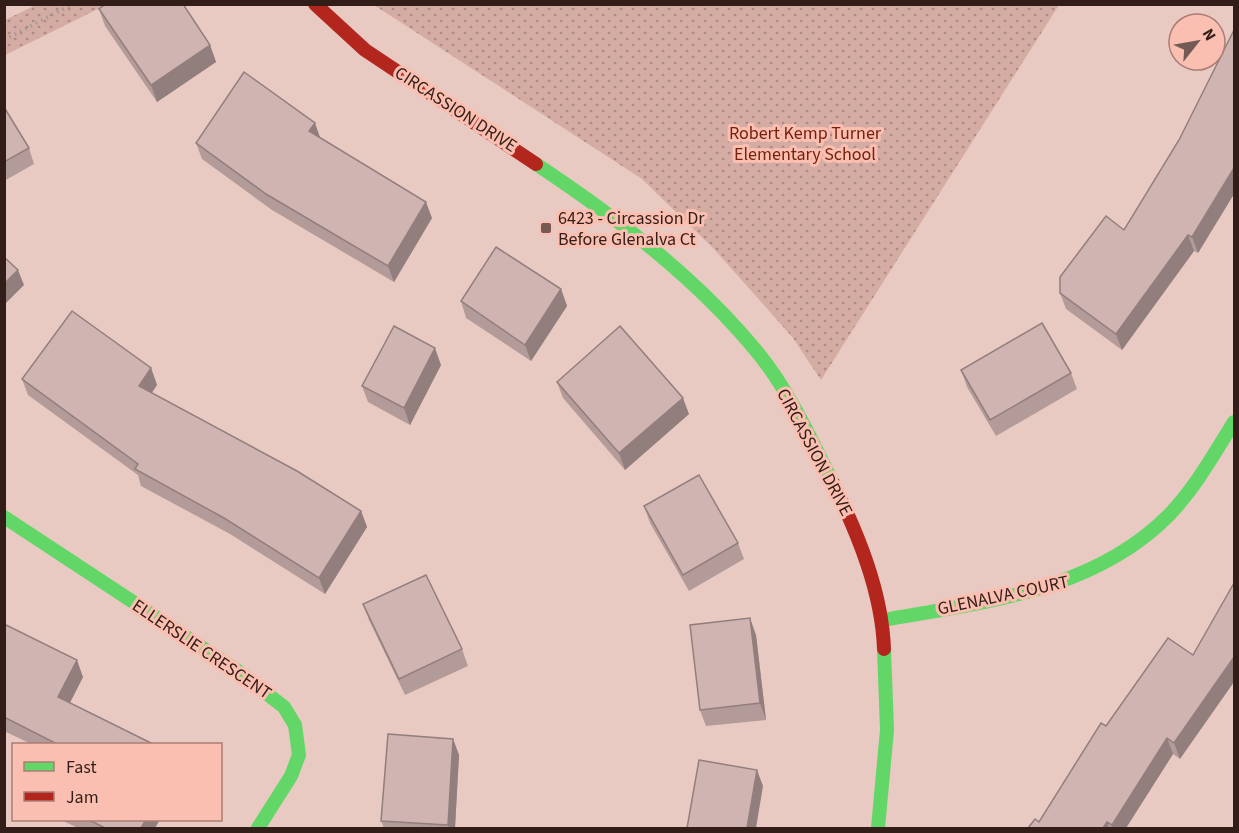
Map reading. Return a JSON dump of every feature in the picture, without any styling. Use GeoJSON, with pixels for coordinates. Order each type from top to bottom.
{"type":"FeatureCollection","features":[{"type":"Feature","properties":{"kind":"street","name":"CIRCASSION DRIVE"},"geometry":{"type":"LineString","coordinates":[[315,4],[366,50],[603,209],[700,290],[759,354],[803,423],[852,522],[883,620],[887,730],[878,828]]}},
{"type":"Feature","properties":{"kind":"street","name":"GLENALVA COURT"},"geometry":{"type":"LineString","coordinates":[[883,620],[1055,586],[1105,565],[1138,543],[1167,517],[1185,497],[1234,422]]}},
{"type":"Feature","properties":{"kind":"street","name":"ELLERSLIE CRESCENT"},"geometry":{"type":"LineString","coordinates":[[4,517],[238,671],[284,706],[295,725],[298,755],[291,776],[258,828]]}},
{"type":"Feature","properties":{"kind":"path"},"geometry":{"type":"LineString","coordinates":[[4,40],[73,4]]}},
{"type":"Feature","properties":{"kind":"green space"},"geometry":{"type":"Polygon","coordinates":[[[36,5],[106,5],[5,55],[5,20],[36,5]]]}},
{"type":"Feature","properties":{"kind":"green space","name":"Robert Kemp Turner Elementary School"},"geometry":{"type":"Polygon","coordinates":[[[374,5],[1059,5],[821,380],[793,338],[714,249],[642,179],[374,5]]]}},
{"type":"Feature","properties":{"kind":"building"},"geometry":{"type":"Polygon","coordinates":[[[106,4],[183,4],[210,45],[151,85],[99,9],[106,4]]]}},
{"type":"Feature","properties":{"kind":"building"},"geometry":{"type":"Polygon","coordinates":[[[1234,30],[1234,168],[1192,237],[1188,235],[1116,334],[1060,293],[1060,277],[1106,216],[1124,230],[1179,140],[1213,72],[1227,72],[1227,44],[1234,30]]]}},
{"type":"Feature","properties":{"kind":"building"},"geometry":{"type":"Polygon","coordinates":[[[244,72],[315,123],[309,131],[426,202],[388,266],[266,194],[196,143],[244,72]]]}},
{"type":"Feature","properties":{"kind":"building"},"geometry":{"type":"Polygon","coordinates":[[[4,107],[29,148],[4,162],[4,107]]]}},
{"type":"Feature","properties":{"kind":"building"},"geometry":{"type":"Polygon","coordinates":[[[496,247],[561,289],[525,345],[461,301],[496,247]]]}},
{"type":"Feature","properties":{"kind":"building"},"geometry":{"type":"Polygon","coordinates":[[[4,257],[18,270],[4,284],[4,257]]]}},
{"type":"Feature","properties":{"kind":"building"},"geometry":{"type":"Polygon","coordinates":[[[72,311],[151,368],[139,386],[297,471],[361,511],[319,578],[224,518],[135,469],[138,464],[22,379],[72,311]]]}},
{"type":"Feature","properties":{"kind":"building"},"geometry":{"type":"Polygon","coordinates":[[[1042,323],[1071,373],[990,420],[961,370],[1042,323]]]}},
{"type":"Feature","properties":{"kind":"building"},"geometry":{"type":"Polygon","coordinates":[[[394,326],[435,348],[404,408],[362,386],[394,326]]]}},
{"type":"Feature","properties":{"kind":"building"},"geometry":{"type":"Polygon","coordinates":[[[620,326],[683,398],[619,453],[557,382],[620,326]]]}},
{"type":"Feature","properties":{"kind":"building"},"geometry":{"type":"Polygon","coordinates":[[[699,475],[738,543],[683,575],[644,506],[699,475]]]}},
{"type":"Feature","properties":{"kind":"building"},"geometry":{"type":"Polygon","coordinates":[[[426,575],[462,649],[399,679],[363,604],[426,575]]]}},
{"type":"Feature","properties":{"kind":"building"},"geometry":{"type":"Polygon","coordinates":[[[1234,583],[1234,657],[1174,743],[1167,738],[1112,825],[1107,822],[1103,828],[1028,828],[1035,819],[1039,822],[1101,723],[1106,726],[1168,638],[1193,655],[1234,583]]]}},
{"type":"Feature","properties":{"kind":"building"},"geometry":{"type":"Polygon","coordinates":[[[750,618],[760,703],[700,710],[690,625],[750,618]]]}},
{"type":"Feature","properties":{"kind":"building"},"geometry":{"type":"Polygon","coordinates":[[[4,624],[77,660],[58,697],[151,743],[55,743],[4,717],[4,624]]]}},
{"type":"Feature","properties":{"kind":"building"},"geometry":{"type":"Polygon","coordinates":[[[388,734],[453,739],[448,825],[381,821],[388,734]]]}},
{"type":"Feature","properties":{"kind":"building"},"geometry":{"type":"Polygon","coordinates":[[[699,760],[757,770],[747,828],[687,828],[699,760]]]}},
{"type":"Feature","properties":{"kind":"building"},"geometry":{"type":"Polygon","coordinates":[[[91,821],[145,821],[141,828],[105,828],[91,821]]]}},
{"type":"Feature","properties":{"kind":"traffic: fast"},"geometry":{"type":"LineString","coordinates":[[536,164],[654,250],[709,299],[734,325],[780,383],[833,483]]}},
{"type":"Feature","properties":{"kind":"traffic: fast"},"geometry":{"type":"LineString","coordinates":[[883,620],[959,607],[1035,590],[1106,561],[1139,541],[1169,515],[1196,482],[1234,422]]}},
{"type":"Feature","properties":{"kind":"traffic: fast"},"geometry":{"type":"LineString","coordinates":[[4,517],[238,671],[284,707],[295,725],[299,755],[291,776],[258,828]]}},
{"type":"Feature","properties":{"kind":"traffic: fast"},"geometry":{"type":"LineString","coordinates":[[878,828],[887,730],[884,649]]}},
{"type":"Feature","properties":{"kind":"traffic: jam"},"geometry":{"type":"LineString","coordinates":[[315,4],[365,50],[536,164]]}},
{"type":"Feature","properties":{"kind":"traffic: jam"},"geometry":{"type":"LineString","coordinates":[[833,483],[860,543],[874,585],[884,649]]}},
{"type":"Feature","properties":{"kind":"place","name":"6423 - Circassion Dr Before Glenalva Ct"},"geometry":{"type":"Point","coordinates":[546,228]}}]}
